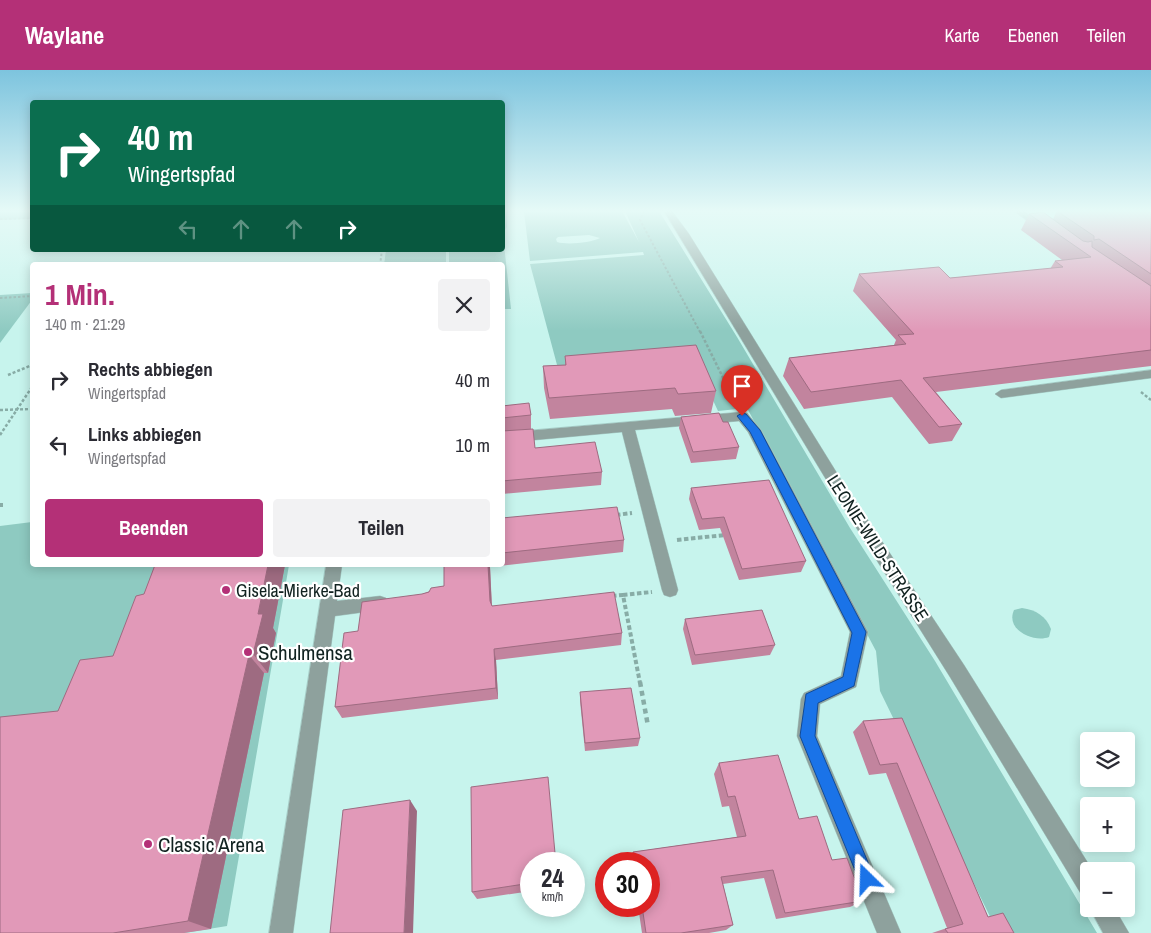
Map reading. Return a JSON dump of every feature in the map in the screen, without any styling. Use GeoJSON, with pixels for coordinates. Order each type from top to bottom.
{"type":"FeatureCollection","features":[{"type":"Feature","properties":{"kind":"street","name":"LEONIE-WILD-STRASSE"},"geometry":{"type":"LineString","coordinates":[[695,251],[835,482],[957,671],[1080,871]]}},
{"type":"Feature","properties":{"kind":"street"},"geometry":{"type":"LineString","coordinates":[[1001,394],[1151,374]]}},
{"type":"Feature","properties":{"kind":"street"},"geometry":{"type":"LineString","coordinates":[[505,438],[742,416],[754,430],[859,632],[849,681],[812,699],[807,736],[889,933]]}},
{"type":"Feature","properties":{"kind":"street"},"geometry":{"type":"LineString","coordinates":[[627,426],[670,590]]}},
{"type":"Feature","properties":{"kind":"street"},"geometry":{"type":"LineString","coordinates":[[281,933],[334,567]]}},
{"type":"Feature","properties":{"kind":"street"},"geometry":{"type":"LineString","coordinates":[[327,610],[397,601]]}},
{"type":"Feature","properties":{"kind":"street"},"geometry":{"type":"LineString","coordinates":[[1107,917],[1117,933]]}},
{"type":"Feature","properties":{"kind":"path"},"geometry":{"type":"LineString","coordinates":[[658,251],[742,416]]}},
{"type":"Feature","properties":{"kind":"path"},"geometry":{"type":"LineString","coordinates":[[0,298],[30,296]]}},
{"type":"Feature","properties":{"kind":"path"},"geometry":{"type":"LineString","coordinates":[[8,375],[30,366]]}},
{"type":"Feature","properties":{"kind":"path"},"geometry":{"type":"LineString","coordinates":[[0,435],[30,390]]}},
{"type":"Feature","properties":{"kind":"path"},"geometry":{"type":"LineString","coordinates":[[0,410],[30,409]]}},
{"type":"Feature","properties":{"kind":"path"},"geometry":{"type":"LineString","coordinates":[[612,515],[650,512]]}},
{"type":"Feature","properties":{"kind":"path"},"geometry":{"type":"LineString","coordinates":[[658,542],[732,534]]}},
{"type":"Feature","properties":{"kind":"path"},"geometry":{"type":"LineString","coordinates":[[603,597],[670,590]]}},
{"type":"Feature","properties":{"kind":"path"},"geometry":{"type":"LineString","coordinates":[[623,595],[648,726]]}},
{"type":"Feature","properties":{"kind":"green space"},"geometry":{"type":"Polygon","coordinates":[[[529,251],[684,251],[850,528],[935,661],[1080,904],[1080,917],[1087,917],[1097,933],[998,933],[880,691],[876,651],[747,408],[718,411],[689,349],[560,376],[530,264],[644,255],[643,252],[530,261],[529,251]]]}},
{"type":"Feature","properties":{"kind":"green space"},"geometry":{"type":"Polygon","coordinates":[[[386,252],[446,252],[446,262],[384,262],[386,252]]]}},
{"type":"Feature","properties":{"kind":"green space"},"geometry":{"type":"Polygon","coordinates":[[[449,252],[505,252],[511,309],[505,309],[505,262],[449,262],[449,252]]]}},
{"type":"Feature","properties":{"kind":"green space"},"geometry":{"type":"Polygon","coordinates":[[[30,293],[30,303],[0,343],[0,295],[30,293]]]}},
{"type":"Feature","properties":{"kind":"green space"},"geometry":{"type":"Polygon","coordinates":[[[30,522],[30,567],[289,567],[227,926],[184,933],[0,933],[0,526],[30,522]]]}},
{"type":"Feature","properties":{"kind":"green space"},"geometry":{"type":"Polygon","coordinates":[[[1022,608],[1032,610],[1043,617],[1051,629],[1049,637],[1036,638],[1017,629],[1012,617],[1014,610],[1022,608]]]}},
{"type":"Feature","properties":{"kind":"building"},"geometry":{"type":"Polygon","coordinates":[[[1083,251],[1098,251],[1151,286],[1151,350],[923,378],[962,424],[939,427],[901,380],[811,392],[789,358],[906,344],[898,335],[914,334],[859,274],[939,267],[950,278],[1063,267],[1055,261],[1091,257],[1083,251]]]}},
{"type":"Feature","properties":{"kind":"building"},"geometry":{"type":"Polygon","coordinates":[[[1117,251],[1151,251],[1151,274],[1117,251]]]}},
{"type":"Feature","properties":{"kind":"building"},"geometry":{"type":"Polygon","coordinates":[[[696,345],[716,391],[678,394],[675,388],[549,398],[543,366],[566,365],[565,356],[696,345]]]}},
{"type":"Feature","properties":{"kind":"building"},"geometry":{"type":"Polygon","coordinates":[[[529,403],[531,415],[505,418],[505,406],[529,403]]]}},
{"type":"Feature","properties":{"kind":"building"},"geometry":{"type":"Polygon","coordinates":[[[719,413],[723,422],[728,422],[739,447],[693,452],[681,417],[719,413]]]}},
{"type":"Feature","properties":{"kind":"building"},"geometry":{"type":"Polygon","coordinates":[[[533,429],[535,448],[595,442],[602,472],[505,481],[505,431],[533,429]]]}},
{"type":"Feature","properties":{"kind":"building"},"geometry":{"type":"Polygon","coordinates":[[[769,480],[806,561],[742,569],[724,517],[702,519],[691,488],[769,480]]]}},
{"type":"Feature","properties":{"kind":"building"},"geometry":{"type":"Polygon","coordinates":[[[617,507],[624,540],[505,553],[505,518],[617,507]]]}},
{"type":"Feature","properties":{"kind":"building","name":"Classic Arena"},"geometry":{"type":"Polygon","coordinates":[[[154,567],[268,567],[258,614],[263,614],[253,654],[249,655],[188,921],[113,933],[0,933],[0,717],[58,711],[80,660],[113,656],[136,596],[144,594],[154,567]]]}},
{"type":"Feature","properties":{"kind":"building"},"geometry":{"type":"Polygon","coordinates":[[[444,567],[488,567],[492,606],[614,592],[622,633],[494,649],[496,688],[335,707],[344,633],[358,631],[362,602],[422,594],[429,592],[431,588],[444,586],[444,567]]]}},
{"type":"Feature","properties":{"kind":"building"},"geometry":{"type":"Polygon","coordinates":[[[762,610],[775,645],[695,655],[685,619],[762,610]]]}},
{"type":"Feature","properties":{"kind":"building"},"geometry":{"type":"Polygon","coordinates":[[[631,688],[640,738],[585,743],[580,692],[631,688]]]}},
{"type":"Feature","properties":{"kind":"building"},"geometry":{"type":"Polygon","coordinates":[[[902,718],[988,917],[1003,913],[1014,933],[948,933],[945,929],[963,924],[897,763],[880,765],[863,721],[902,718]]]}},
{"type":"Feature","properties":{"kind":"building"},"geometry":{"type":"Polygon","coordinates":[[[778,755],[799,819],[817,816],[832,860],[847,858],[863,901],[785,913],[773,870],[721,877],[733,925],[681,933],[646,933],[644,917],[660,917],[660,852],[633,852],[746,836],[735,796],[728,797],[719,763],[778,755]]]}},
{"type":"Feature","properties":{"kind":"building"},"geometry":{"type":"Polygon","coordinates":[[[548,777],[555,852],[520,852],[520,885],[472,892],[471,787],[548,777]]]}},
{"type":"Feature","properties":{"kind":"building"},"geometry":{"type":"Polygon","coordinates":[[[410,800],[404,933],[330,933],[343,810],[410,800]]]}},
{"type":"Feature","properties":{"kind":"place","name":"Gisela-Mierke-Bad"},"geometry":{"type":"Point","coordinates":[226,590]}},
{"type":"Feature","properties":{"kind":"place","name":"Schulmensa"},"geometry":{"type":"Point","coordinates":[248,652]}},
{"type":"Feature","properties":{"kind":"place","name":"Classic Arena"},"geometry":{"type":"Point","coordinates":[148,844]}},
{"type":"Feature","properties":{"kind":"route"},"geometry":{"type":"LineString","coordinates":[[742,416],[754,430],[859,632],[849,681],[812,699],[807,736],[867,879]]}}]}
